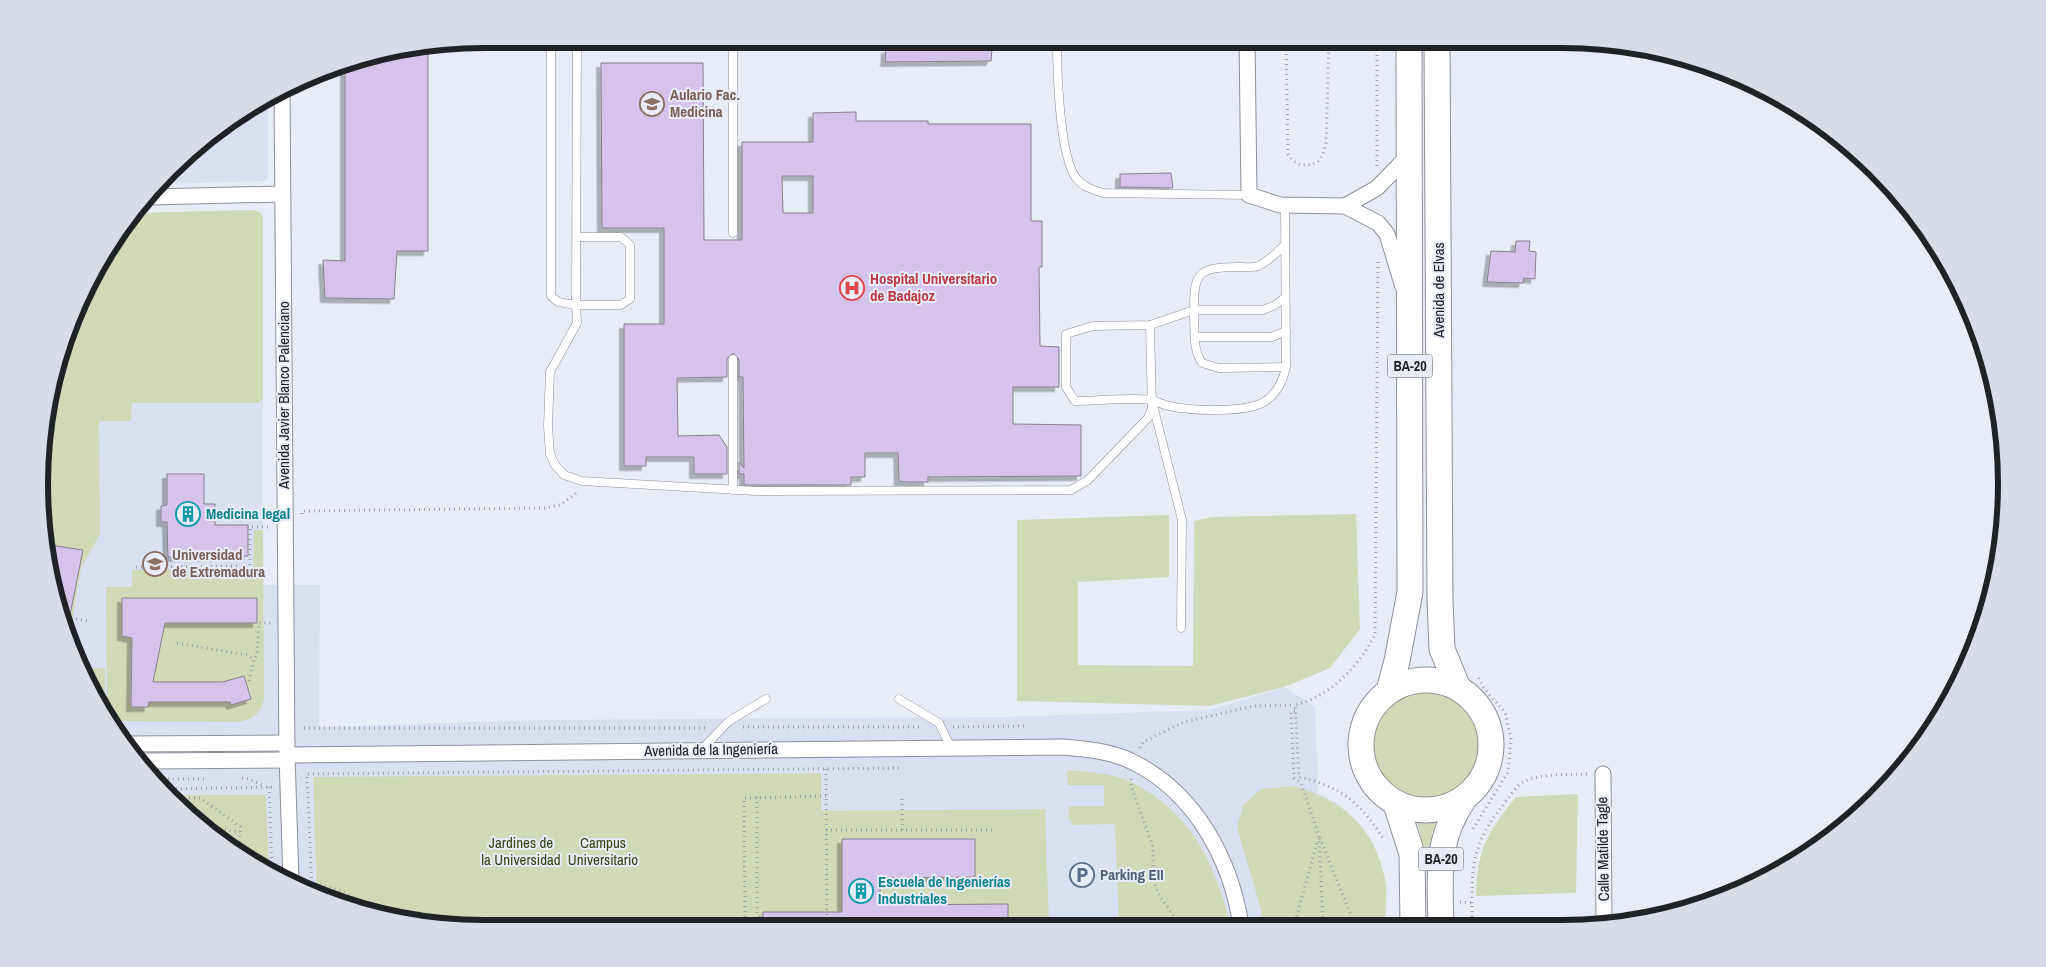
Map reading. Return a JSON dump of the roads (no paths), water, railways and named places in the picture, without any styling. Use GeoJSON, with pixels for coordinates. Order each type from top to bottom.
{"type":"FeatureCollection","features":[{"type":"Feature","properties":{"kind":"highway","name":"Avenida de Elvas"},"geometry":{"type":"LineString","coordinates":[[1389,691],[1410,592],[1409,48]]}},
{"type":"Feature","properties":{"kind":"highway","name":"Avenida de Elvas"},"geometry":{"type":"LineString","coordinates":[[1437,48],[1442,649],[1458,688]]}},
{"type":"Feature","properties":{"kind":"highway","name":"BA-20"},"geometry":{"type":"LineString","coordinates":[[1420,680],[1435,680],[1458,688],[1477,704],[1486,718],[1492,745],[1487,771],[1474,790],[1464,799],[1448,808],[1430,811],[1412,810],[1396,804],[1373,784],[1363,763],[1361,750],[1363,727],[1368,715],[1377,702],[1389,691],[1407,683],[1420,680]]}},
{"type":"Feature","properties":{"kind":"highway","name":"BA-20"},"geometry":{"type":"LineString","coordinates":[[1441,920],[1442,854],[1446,828],[1464,799]]}},
{"type":"Feature","properties":{"kind":"highway","name":"BA-20"},"geometry":{"type":"LineString","coordinates":[[1396,804],[1412,854],[1413,920]]}},
{"type":"Feature","properties":{"kind":"street"},"geometry":{"type":"LineString","coordinates":[[1247,48],[1249,194],[1285,205],[1345,206],[1377,188],[1409,155]]}},
{"type":"Feature","properties":{"kind":"street","name":"Avenida Javier Blanco Palenciano"},"geometry":{"type":"LineString","coordinates":[[282,97],[287,753],[291,875]]}},
{"type":"Feature","properties":{"kind":"street"},"geometry":{"type":"LineString","coordinates":[[155,197],[282,194]]}},
{"type":"Feature","properties":{"kind":"street","name":"Avenida de Elvas"},"geometry":{"type":"LineString","coordinates":[[1345,206],[1378,223],[1387,234],[1410,308]]}},
{"type":"Feature","properties":{"kind":"street"},"geometry":{"type":"LineString","coordinates":[[135,744],[287,753]]}},
{"type":"Feature","properties":{"kind":"street","name":"Avenida de la Ingeniería"},"geometry":{"type":"LineString","coordinates":[[287,753],[950,748],[1079,749],[1115,756],[1132,762],[1156,776],[1179,795],[1207,831],[1220,855],[1230,880],[1239,920]]}},
{"type":"Feature","properties":{"kind":"street"},"geometry":{"type":"LineString","coordinates":[[148,761],[287,753]]}},
{"type":"Feature","properties":{"kind":"street","name":"Calle Matilde Tagle"},"geometry":{"type":"LineString","coordinates":[[1603,774],[1604,918]]}},
{"type":"Feature","properties":{"kind":"lane"},"geometry":{"type":"LineString","coordinates":[[552,48],[551,296],[558,302],[576,306],[621,305],[630,299],[630,245],[622,237],[577,237]]}},
{"type":"Feature","properties":{"kind":"lane"},"geometry":{"type":"LineString","coordinates":[[577,48],[577,323],[550,372],[548,426],[550,454],[555,465],[564,475],[582,481],[733,490],[1052,492],[1071,490],[1088,480],[1142,425],[1150,413],[1152,400],[1150,325]]}},
{"type":"Feature","properties":{"kind":"lane"},"geometry":{"type":"LineString","coordinates":[[733,48],[733,233]]}},
{"type":"Feature","properties":{"kind":"lane"},"geometry":{"type":"LineString","coordinates":[[1057,48],[1057,89],[1069,162],[1076,178],[1089,189],[1102,193],[1249,194]]}},
{"type":"Feature","properties":{"kind":"lane"},"geometry":{"type":"LineString","coordinates":[[1285,205],[1286,367],[1278,388],[1264,402],[1231,409],[1191,409],[1170,406],[1152,400],[1075,401],[1066,387],[1066,334],[1093,326],[1150,325],[1194,310],[1263,310],[1285,298]]}},
{"type":"Feature","properties":{"kind":"lane"},"geometry":{"type":"LineString","coordinates":[[1285,244],[1268,260],[1256,267],[1214,267],[1202,272],[1195,283],[1194,310],[1196,354],[1202,363],[1210,367],[1286,367]]}},
{"type":"Feature","properties":{"kind":"lane"},"geometry":{"type":"LineString","coordinates":[[1195,337],[1272,337],[1286,331]]}},
{"type":"Feature","properties":{"kind":"lane"},"geometry":{"type":"LineString","coordinates":[[733,359],[733,490]]}},
{"type":"Feature","properties":{"kind":"lane"},"geometry":{"type":"LineString","coordinates":[[1152,400],[1182,520],[1181,628]]}},
{"type":"Feature","properties":{"kind":"lane"},"geometry":{"type":"LineString","coordinates":[[700,750],[729,721],[766,699]]}},
{"type":"Feature","properties":{"kind":"lane"},"geometry":{"type":"LineString","coordinates":[[899,699],[939,723],[950,748]]}},
{"type":"Feature","properties":{"kind":"place","name":"Aulario Fac. Medicina"},"geometry":{"type":"Point","coordinates":[652,104]}},
{"type":"Feature","properties":{"kind":"place","name":"Hospital Universitario de Badajoz"},"geometry":{"type":"Point","coordinates":[852,288]}},
{"type":"Feature","properties":{"kind":"place","name":"Medicina legal"},"geometry":{"type":"Point","coordinates":[188,514]}},
{"type":"Feature","properties":{"kind":"place","name":"Universidad de Extremadura"},"geometry":{"type":"Point","coordinates":[155,564]}},
{"type":"Feature","properties":{"kind":"place","name":"Parking EII"},"geometry":{"type":"Point","coordinates":[1082,875]}},
{"type":"Feature","properties":{"kind":"place","name":"Escuela de Ingenierías Industriales"},"geometry":{"type":"Point","coordinates":[861,891]}},
{"type":"Feature","properties":{"kind":"park label","name":"Jardines de la Universidad"},"geometry":{"type":"Point","coordinates":[521,852]}},
{"type":"Feature","properties":{"kind":"park label","name":"Campus Universitario"},"geometry":{"type":"Point","coordinates":[603,852]}}]}
